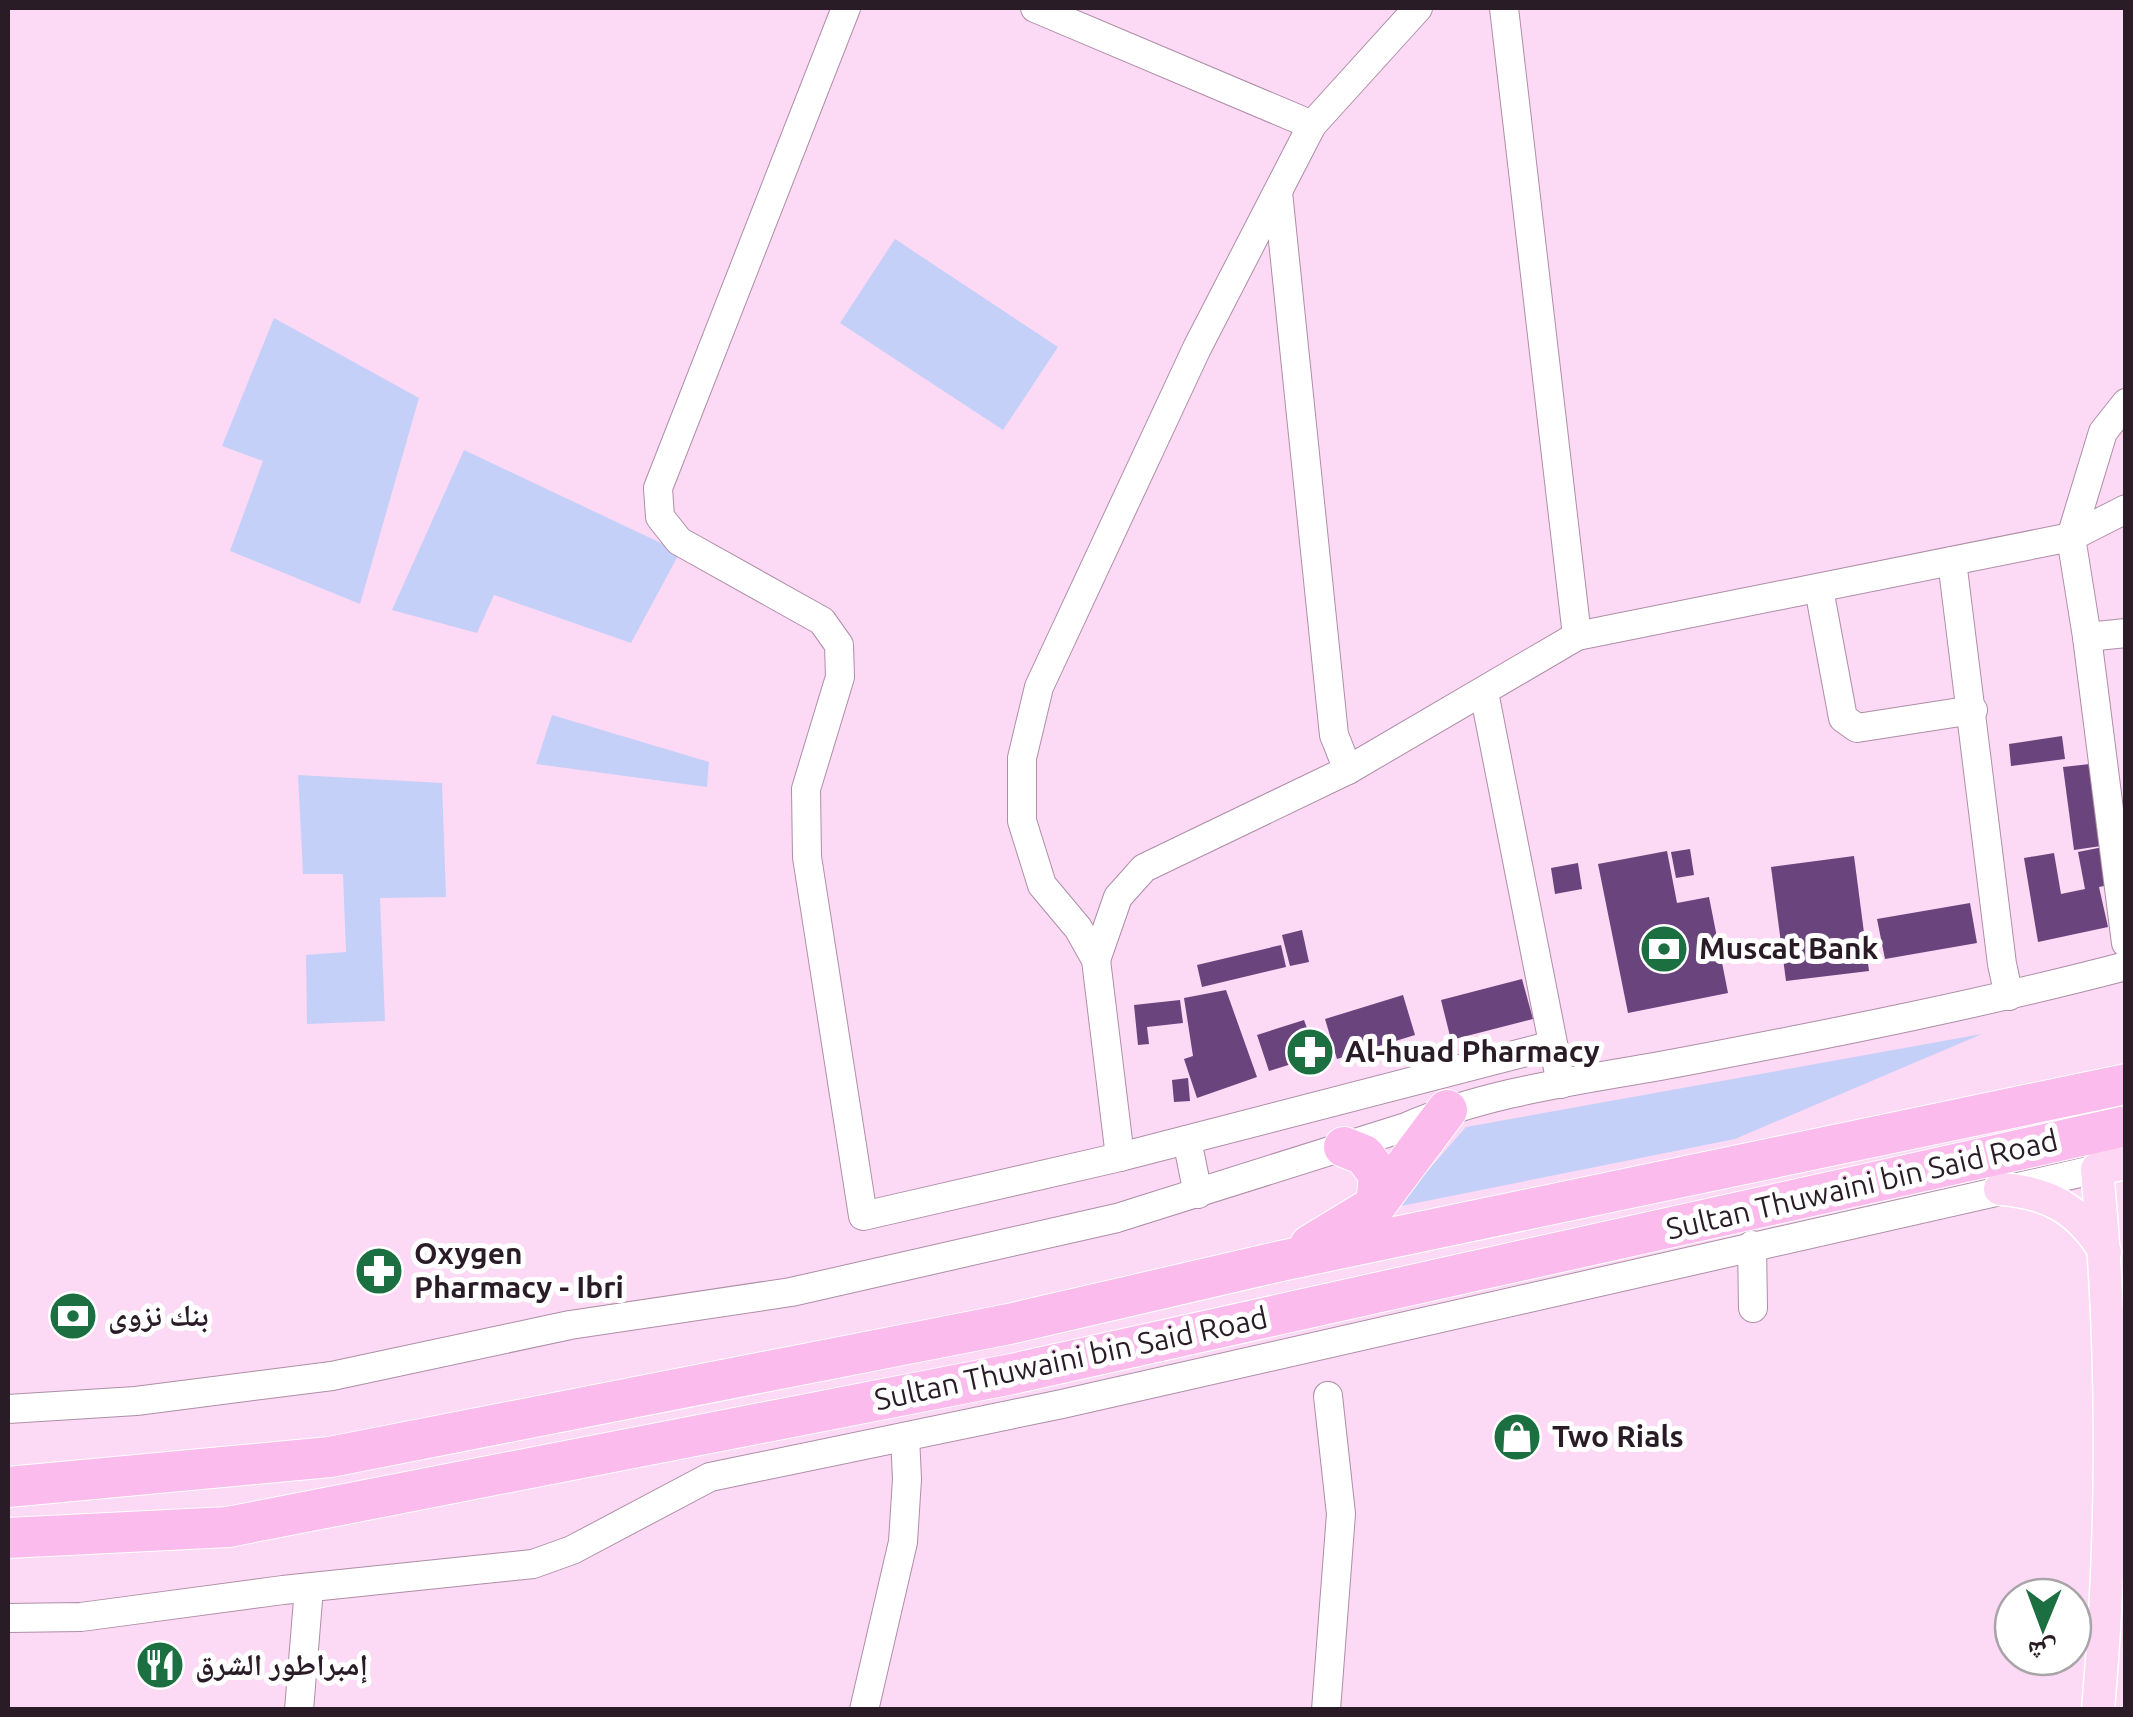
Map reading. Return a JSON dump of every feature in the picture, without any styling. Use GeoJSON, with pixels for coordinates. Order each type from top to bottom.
{"type":"FeatureCollection","features":[{"type":"Feature","properties":{"kind":"highway","name":"Sultan Thuwaini bin Said Road"},"geometry":{"type":"LineString","coordinates":[[8,1487],[330,1457],[1009,1324],[1281,1262],[2126,1084]]}},
{"type":"Feature","properties":{"kind":"highway"},"geometry":{"type":"LineString","coordinates":[[1281,1262],[1376,1206],[1447,1110]]}},
{"type":"Feature","properties":{"kind":"highway","name":"Sultan Thuwaini bin Said Road"},"geometry":{"type":"LineString","coordinates":[[8,1538],[228,1527],[1012,1374],[2126,1126]]}},
{"type":"Feature","properties":{"kind":"highway"},"geometry":{"type":"LineString","coordinates":[[1344,1147],[1364,1155],[1379,1174],[1376,1206]]}},
{"type":"Feature","properties":{"kind":"highway"},"geometry":{"type":"LineString","coordinates":[[8,1558],[71,1553],[228,1527]]}},
{"type":"Feature","properties":{"kind":"main road"},"geometry":{"type":"LineString","coordinates":[[2098,1710],[2118,1557],[2111,1487],[2105,1252],[2118,1168]]}},
{"type":"Feature","properties":{"kind":"main road"},"geometry":{"type":"LineString","coordinates":[[2000,1189],[2026,1190],[2074,1211],[2105,1252]]}},
{"type":"Feature","properties":{"kind":"street"},"geometry":{"type":"LineString","coordinates":[[846,8],[658,488],[660,517],[679,540],[822,620],[839,645],[840,678],[806,789],[806,857],[863,1216],[1120,1157],[1553,1045]]}},
{"type":"Feature","properties":{"kind":"street"},"geometry":{"type":"LineString","coordinates":[[1034,8],[1312,125]]}},
{"type":"Feature","properties":{"kind":"street"},"geometry":{"type":"LineString","coordinates":[[1120,1157],[1096,960],[1078,928],[1042,885],[1022,822],[1022,758],[1039,687],[1197,348],[1312,125],[1418,8]]}},
{"type":"Feature","properties":{"kind":"street"},"geometry":{"type":"LineString","coordinates":[[1504,8],[1577,636]]}},
{"type":"Feature","properties":{"kind":"street"},"geometry":{"type":"LineString","coordinates":[[1278,190],[1334,735],[1348,770]]}},
{"type":"Feature","properties":{"kind":"street"},"geometry":{"type":"LineString","coordinates":[[2126,403],[2103,432],[2071,537],[2126,944]]}},
{"type":"Feature","properties":{"kind":"street"},"geometry":{"type":"LineString","coordinates":[[1096,960],[1118,897],[1144,868],[1348,770],[1577,636],[2071,537],[2126,508]]}},
{"type":"Feature","properties":{"kind":"street"},"geometry":{"type":"LineString","coordinates":[[1952,561],[2009,996]]}},
{"type":"Feature","properties":{"kind":"street"},"geometry":{"type":"LineString","coordinates":[[1819,589],[1843,718],[1848,725],[1857,728],[1973,710]]}},
{"type":"Feature","properties":{"kind":"street"},"geometry":{"type":"LineString","coordinates":[[2087,637],[2126,633]]}},
{"type":"Feature","properties":{"kind":"street"},"geometry":{"type":"LineString","coordinates":[[1484,692],[1561,1084]]}},
{"type":"Feature","properties":{"kind":"street"},"geometry":{"type":"LineString","coordinates":[[8,1409],[136,1402],[332,1376],[570,1325],[791,1292],[1117,1218],[1406,1128],[1447,1110],[2009,996],[2126,966]]}},
{"type":"Feature","properties":{"kind":"street"},"geometry":{"type":"LineString","coordinates":[[1187,1140],[1198,1194]]}},
{"type":"Feature","properties":{"kind":"street"},"geometry":{"type":"LineString","coordinates":[[8,1618],[81,1617],[533,1564],[572,1550],[698,1481],[1062,1404],[2000,1189],[2118,1168]]}},
{"type":"Feature","properties":{"kind":"street"},"geometry":{"type":"LineString","coordinates":[[1752,1245],[1753,1308]]}},
{"type":"Feature","properties":{"kind":"street"},"geometry":{"type":"LineString","coordinates":[[1326,1710],[1340,1514],[1328,1396]]}},
{"type":"Feature","properties":{"kind":"street"},"geometry":{"type":"LineString","coordinates":[[864,1710],[903,1542],[905,1436]]}},
{"type":"Feature","properties":{"kind":"street"},"geometry":{"type":"LineString","coordinates":[[299,1710],[310,1588]]}},
{"type":"Feature","properties":{"kind":"shaded area"},"geometry":{"type":"Polygon","coordinates":[[[895,239],[1058,347],[1003,430],[840,323],[895,239]]]}},
{"type":"Feature","properties":{"kind":"shaded area"},"geometry":{"type":"Polygon","coordinates":[[[274,318],[419,398],[360,604],[230,551],[263,461],[222,446],[274,318]]]}},
{"type":"Feature","properties":{"kind":"shaded area"},"geometry":{"type":"Polygon","coordinates":[[[464,450],[680,552],[631,643],[494,595],[477,633],[392,610],[464,450]]]}},
{"type":"Feature","properties":{"kind":"shaded area"},"geometry":{"type":"Polygon","coordinates":[[[552,715],[709,762],[707,787],[536,764],[552,715]]]}},
{"type":"Feature","properties":{"kind":"shaded area"},"geometry":{"type":"Polygon","coordinates":[[[298,775],[442,783],[446,897],[380,898],[385,1021],[307,1024],[306,955],[346,952],[343,874],[303,874],[298,775]]]}},
{"type":"Feature","properties":{"kind":"shaded area"},"geometry":{"type":"Polygon","coordinates":[[[1982,1034],[1735,1139],[1396,1207],[1466,1127],[1982,1034]]]}},
{"type":"Feature","properties":{"kind":"building"},"geometry":{"type":"Polygon","coordinates":[[[2062,736],[2065,759],[2011,766],[2009,744],[2062,736]]]}},
{"type":"Feature","properties":{"kind":"building"},"geometry":{"type":"Polygon","coordinates":[[[2090,764],[2101,846],[2074,850],[2063,767],[2090,764]]]}},
{"type":"Feature","properties":{"kind":"building"},"geometry":{"type":"Polygon","coordinates":[[[2103,847],[2109,885],[2099,887],[2108,927],[2038,942],[2024,858],[2054,853],[2061,894],[2085,889],[2078,852],[2103,847]]]}},
{"type":"Feature","properties":{"kind":"building"},"geometry":{"type":"Polygon","coordinates":[[[1690,849],[1694,875],[1676,878],[1671,852],[1690,849]]]}},
{"type":"Feature","properties":{"kind":"building"},"geometry":{"type":"Polygon","coordinates":[[[1667,851],[1677,903],[1709,897],[1728,993],[1628,1013],[1598,864],[1667,851]]]}},
{"type":"Feature","properties":{"kind":"building"},"geometry":{"type":"Polygon","coordinates":[[[1854,856],[1869,971],[1786,981],[1771,867],[1854,856]]]}},
{"type":"Feature","properties":{"kind":"building"},"geometry":{"type":"Polygon","coordinates":[[[1578,863],[1582,889],[1555,894],[1551,868],[1578,863]]]}},
{"type":"Feature","properties":{"kind":"building"},"geometry":{"type":"Polygon","coordinates":[[[1970,903],[1977,943],[1885,959],[1877,919],[1970,903]]]}},
{"type":"Feature","properties":{"kind":"building"},"geometry":{"type":"Polygon","coordinates":[[[1302,930],[1309,962],[1290,966],[1282,935],[1302,930]]]}},
{"type":"Feature","properties":{"kind":"building"},"geometry":{"type":"Polygon","coordinates":[[[1281,945],[1286,967],[1202,987],[1197,965],[1281,945]]]}},
{"type":"Feature","properties":{"kind":"building"},"geometry":{"type":"Polygon","coordinates":[[[1522,979],[1533,1019],[1451,1040],[1441,1000],[1522,979]]]}},
{"type":"Feature","properties":{"kind":"building"},"geometry":{"type":"Polygon","coordinates":[[[1226,990],[1257,1077],[1197,1098],[1184,1059],[1193,1056],[1184,998],[1226,990]]]}},
{"type":"Feature","properties":{"kind":"building"},"geometry":{"type":"Polygon","coordinates":[[[1403,995],[1415,1035],[1337,1059],[1325,1019],[1403,995]]]}},
{"type":"Feature","properties":{"kind":"building"},"geometry":{"type":"Polygon","coordinates":[[[1180,1000],[1183,1023],[1147,1027],[1149,1044],[1138,1045],[1134,1005],[1180,1000]]]}},
{"type":"Feature","properties":{"kind":"building"},"geometry":{"type":"Polygon","coordinates":[[[1304,1020],[1317,1056],[1269,1071],[1257,1035],[1304,1020]]]}},
{"type":"Feature","properties":{"kind":"building"},"geometry":{"type":"Polygon","coordinates":[[[1188,1078],[1190,1101],[1174,1102],[1172,1080],[1188,1078]]]}},
{"type":"Feature","properties":{"kind":"place","name":"Muscat Bank"},"geometry":{"type":"Point","coordinates":[1664,949]}},
{"type":"Feature","properties":{"kind":"place","name":"Al-huad Pharmacy"},"geometry":{"type":"Point","coordinates":[1310,1052]}},
{"type":"Feature","properties":{"kind":"place","name":"Oxygen Pharmacy - Ibri"},"geometry":{"type":"Point","coordinates":[379,1271]}},
{"type":"Feature","properties":{"kind":"place","name":"بنك نزوى"},"geometry":{"type":"Point","coordinates":[73,1316]}},
{"type":"Feature","properties":{"kind":"place","name":"Two Rials"},"geometry":{"type":"Point","coordinates":[1517,1437]}},
{"type":"Feature","properties":{"kind":"place","name":"إمبراطور الشرق"},"geometry":{"type":"Point","coordinates":[160,1665]}}]}
